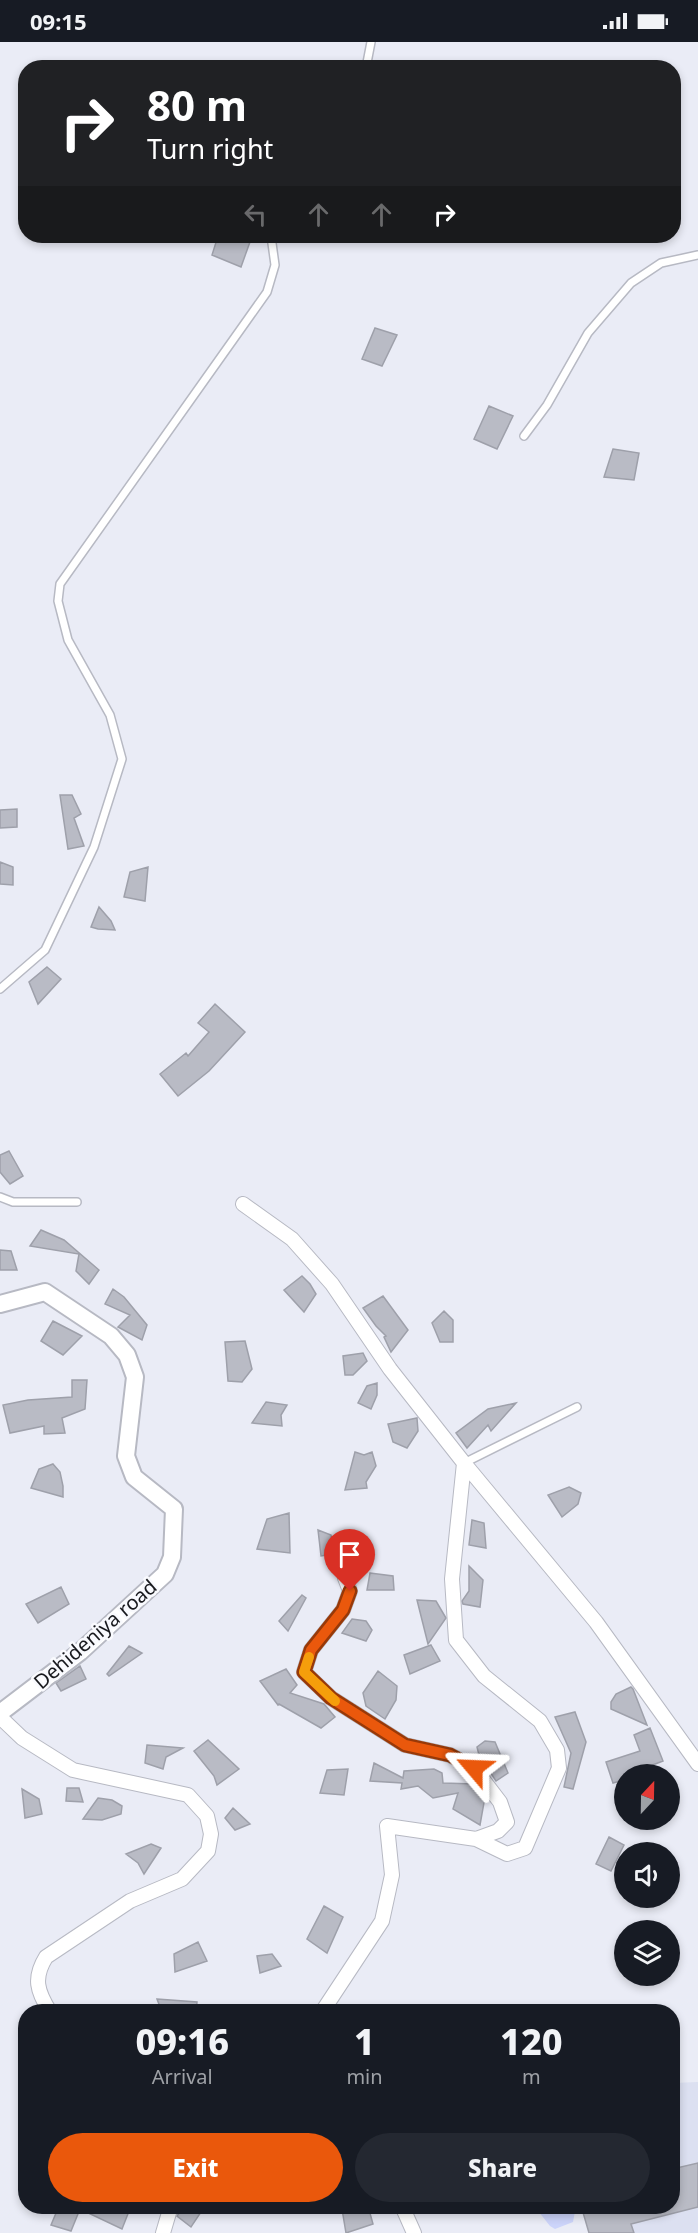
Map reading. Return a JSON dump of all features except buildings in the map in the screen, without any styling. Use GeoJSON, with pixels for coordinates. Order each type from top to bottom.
{"type":"FeatureCollection","features":[{"type":"Feature","properties":{"kind":"street"},"geometry":{"type":"LineString","coordinates":[[243,1204],[292,1239],[332,1284],[390,1370],[596,1622],[698,1764]]}},
{"type":"Feature","properties":{"kind":"street","name":"Dehideniya road"},"geometry":{"type":"LineString","coordinates":[[0,1304],[45,1292],[111,1336],[127,1355],[135,1377],[126,1456],[134,1477],[174,1509],[172,1557],[165,1574],[80,1652],[0,1715]]}},
{"type":"Feature","properties":{"kind":"street"},"geometry":{"type":"LineString","coordinates":[[327,2004],[382,1921],[392,1875],[387,1826],[476,1839],[507,1854],[525,1848],[559,1768],[557,1750],[540,1721],[484,1676],[456,1640],[452,1579],[464,1463]]}},
{"type":"Feature","properties":{"kind":"street"},"geometry":{"type":"LineString","coordinates":[[345,1578],[350,1591],[343,1610],[311,1650],[304,1672],[331,1698],[405,1745],[450,1755],[474,1768],[500,1802],[507,1822],[498,1831],[476,1839]]}},
{"type":"Feature","properties":{"kind":"street"},"geometry":{"type":"LineString","coordinates":[[0,1715],[22,1738],[73,1770],[188,1795],[207,1816],[211,1834],[208,1851],[182,1879],[130,1901],[46,1957],[38,1970],[38,1985],[46,2004]]}},
{"type":"Feature","properties":{"kind":"street"},"geometry":{"type":"LineString","coordinates":[[163,2233],[169,2214]]}},
{"type":"Feature","properties":{"kind":"street"},"geometry":{"type":"LineString","coordinates":[[406,2214],[414,2233]]}},
{"type":"Feature","properties":{"kind":"lane"},"geometry":{"type":"LineString","coordinates":[[368,60],[371,42]]}},
{"type":"Feature","properties":{"kind":"lane"},"geometry":{"type":"LineString","coordinates":[[0,988],[45,950],[94,847],[122,759],[110,715],[68,640],[58,601],[60,584],[267,292],[275,265],[272,243]]}},
{"type":"Feature","properties":{"kind":"lane"},"geometry":{"type":"LineString","coordinates":[[524,436],[547,405],[588,333],[631,283],[661,263],[698,255]]}},
{"type":"Feature","properties":{"kind":"lane"},"geometry":{"type":"LineString","coordinates":[[0,1197],[13,1202],[76,1202]]}},
{"type":"Feature","properties":{"kind":"lane"},"geometry":{"type":"LineString","coordinates":[[464,1463],[577,1407]]}},
{"type":"Feature","properties":{"kind":"shaded area"},"geometry":{"type":"Polygon","coordinates":[[[698,2082],[698,2233],[590,2233],[648,2214],[680,2214],[680,2083],[698,2082]]]}},
{"type":"Feature","properties":{"kind":"shaded area"},"geometry":{"type":"Polygon","coordinates":[[[541,2214],[574,2214],[573,2222],[555,2229],[541,2214]]]}},
{"type":"Feature","properties":{"kind":"slow traffic"},"geometry":{"type":"LineString","coordinates":[[309,1657],[304,1672],[335,1701]]}},
{"type":"Feature","properties":{"kind":"route"},"geometry":{"type":"LineString","coordinates":[[350,1591],[343,1610],[311,1650],[304,1672],[331,1698],[405,1745],[450,1755],[474,1768]]}}]}
